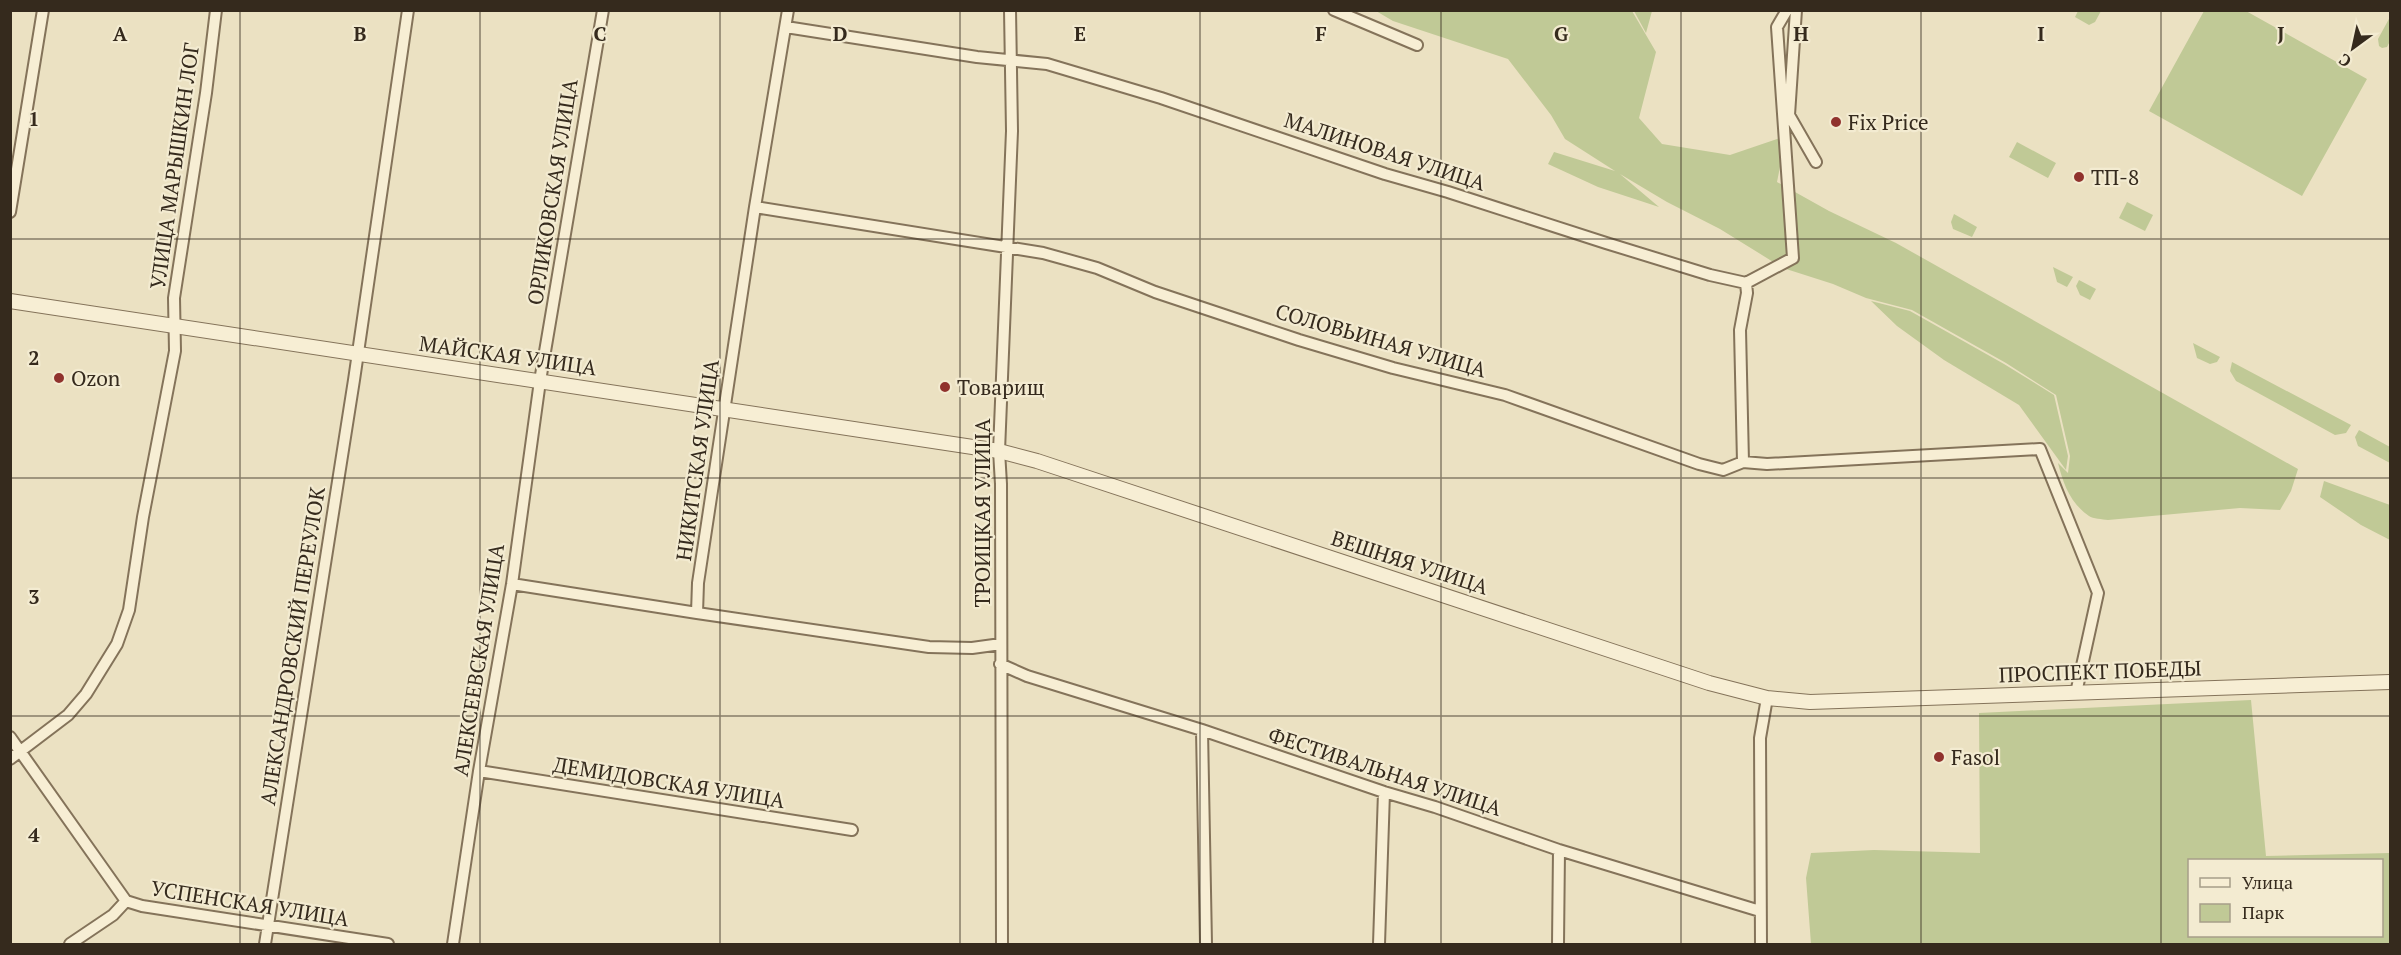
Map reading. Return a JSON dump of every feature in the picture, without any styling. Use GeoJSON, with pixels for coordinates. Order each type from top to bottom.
{"type":"FeatureCollection","features":[{"type":"Feature","properties":{"kind":"street"},"geometry":{"type":"LineString","coordinates":[[10,212],[43,10]]}},
{"type":"Feature","properties":{"kind":"street","name":"УЛИЦА МАРЫШКИН ЛОГ"},"geometry":{"type":"LineString","coordinates":[[10,759],[68,715],[86,694],[117,644],[129,610],[143,517],[175,351],[174,298],[206,93],[216,10]]}},
{"type":"Feature","properties":{"kind":"street","name":"АЛЕКСАНДРОВСКИЙ ПЕРЕУЛОК"},"geometry":{"type":"LineString","coordinates":[[265,945],[408,10]]}},
{"type":"Feature","properties":{"kind":"street","name":"ОРЛИКОВСКАЯ УЛИЦА"},"geometry":{"type":"LineString","coordinates":[[540,381],[603,10]]}},
{"type":"Feature","properties":{"kind":"street","name":"НИКИТСКАЯ УЛИЦА"},"geometry":{"type":"LineString","coordinates":[[697,613],[698,583],[754,207],[788,10]]}},
{"type":"Feature","properties":{"kind":"street","name":"ТРОИЦКАЯ УЛИЦА"},"geometry":{"type":"LineString","coordinates":[[1002,945],[999,451],[1002,425],[1006,245],[1012,131],[1010,10]]}},
{"type":"Feature","properties":{"kind":"street"},"geometry":{"type":"LineString","coordinates":[[1334,10],[1417,45]]}},
{"type":"Feature","properties":{"kind":"street"},"geometry":{"type":"LineString","coordinates":[[1743,462],[1740,330],[1747,293],[1746,283],[1793,258],[1777,27],[1787,10]]}},
{"type":"Feature","properties":{"kind":"street"},"geometry":{"type":"LineString","coordinates":[[1796,10],[1789,115],[1816,162]]}},
{"type":"Feature","properties":{"kind":"street","name":"МАЛИНОВАЯ УЛИЦА"},"geometry":{"type":"LineString","coordinates":[[786,27],[1047,64],[1093,76],[1302,144],[1385,174],[1710,275],[1746,283]]}},
{"type":"Feature","properties":{"kind":"street","name":"СОЛОВЬИНАЯ УЛИЦА"},"geometry":{"type":"LineString","coordinates":[[754,207],[1006,245],[1043,253],[1097,268],[1155,292],[1299,340],[1393,368],[1505,395],[1699,464],[1724,470],[1743,462],[1767,464],[2040,449],[2098,593],[2076,693]]}},
{"type":"Feature","properties":{"kind":"street","name":"МАЙСКАЯ УЛИЦА"},"geometry":{"type":"LineString","coordinates":[[10,301],[999,451]]}},
{"type":"Feature","properties":{"kind":"street","name":"АЛЕКСЕЕВСКАЯ УЛИЦА"},"geometry":{"type":"LineString","coordinates":[[453,945],[479,771],[512,584],[540,381]]}},
{"type":"Feature","properties":{"kind":"street","name":"ВЕШНЯЯ УЛИЦА"},"geometry":{"type":"LineString","coordinates":[[999,451],[1037,461],[1709,683],[1767,698],[1810,702]]}},
{"type":"Feature","properties":{"kind":"street"},"geometry":{"type":"LineString","coordinates":[[512,584],[929,647],[972,648],[1001,644]]}},
{"type":"Feature","properties":{"kind":"street","name":"ФЕСТИВАЛЬНАЯ УЛИЦА"},"geometry":{"type":"LineString","coordinates":[[1000,664],[1027,676],[1202,730],[1559,850],[1760,911]]}},
{"type":"Feature","properties":{"kind":"street","name":"ПРОСПЕКТ ПОБЕДЫ"},"geometry":{"type":"LineString","coordinates":[[1810,702],[2391,682]]}},
{"type":"Feature","properties":{"kind":"street"},"geometry":{"type":"LineString","coordinates":[[1761,945],[1760,738],[1767,698]]}},
{"type":"Feature","properties":{"kind":"street"},"geometry":{"type":"LineString","coordinates":[[1202,730],[1206,945]]}},
{"type":"Feature","properties":{"kind":"street","name":"УСПЕНСКАЯ УЛИЦА"},"geometry":{"type":"LineString","coordinates":[[10,736],[126,901],[142,906],[388,945]]}},
{"type":"Feature","properties":{"kind":"street","name":"ДЕМИДОВСКАЯ УЛИЦА"},"geometry":{"type":"LineString","coordinates":[[479,771],[852,830]]}},
{"type":"Feature","properties":{"kind":"street"},"geometry":{"type":"LineString","coordinates":[[1379,945],[1384,792]]}},
{"type":"Feature","properties":{"kind":"street"},"geometry":{"type":"LineString","coordinates":[[1558,945],[1559,850]]}},
{"type":"Feature","properties":{"kind":"street"},"geometry":{"type":"LineString","coordinates":[[70,945],[113,915],[126,901]]}},
{"type":"Feature","properties":{"kind":"green space"},"geometry":{"type":"Polygon","coordinates":[[[2078,10],[2101,11],[2095,22],[2089,25],[2075,17],[2078,10]]]}},
{"type":"Feature","properties":{"kind":"green space"},"geometry":{"type":"Polygon","coordinates":[[[1376,11],[1632,11],[1656,52],[1639,118],[1662,144],[1730,155],[1786,136],[1777,182],[1829,211],[1896,243],[2298,469],[2291,491],[2280,510],[2240,508],[2108,520],[2091,517],[2082,511],[2072,499],[2060,470],[2058,463],[2068,473],[2070,456],[2056,395],[2006,363],[1912,310],[1866,298],[1833,284],[1783,268],[1720,229],[1667,202],[1620,174],[1659,207],[1598,187],[1548,164],[1554,152],[1615,171],[1565,139],[1551,115],[1508,59],[1393,21],[1376,11]]]}},
{"type":"Feature","properties":{"kind":"green space"},"geometry":{"type":"Polygon","coordinates":[[[1634,11],[1652,11],[1646,33],[1634,11]]]}},
{"type":"Feature","properties":{"kind":"green space"},"geometry":{"type":"Polygon","coordinates":[[[2204,11],[2246,11],[2367,79],[2302,196],[2149,111],[2204,11]]]}},
{"type":"Feature","properties":{"kind":"green space"},"geometry":{"type":"Polygon","coordinates":[[[2390,17],[2390,41],[2387,47],[2382,48],[2379,46],[2378,39],[2390,17]]]}},
{"type":"Feature","properties":{"kind":"green space"},"geometry":{"type":"Polygon","coordinates":[[[2017,142],[2056,163],[2048,178],[2009,157],[2017,142]]]}},
{"type":"Feature","properties":{"kind":"green space"},"geometry":{"type":"Polygon","coordinates":[[[2127,202],[2153,215],[2145,231],[2119,218],[2127,202]]]}},
{"type":"Feature","properties":{"kind":"green space"},"geometry":{"type":"Polygon","coordinates":[[[1954,214],[1977,227],[1972,237],[1953,229],[1951,222],[1954,214]]]}},
{"type":"Feature","properties":{"kind":"green space"},"geometry":{"type":"Polygon","coordinates":[[[2053,267],[2073,277],[2067,287],[2057,282],[2053,267]]]}},
{"type":"Feature","properties":{"kind":"green space"},"geometry":{"type":"Polygon","coordinates":[[[2079,280],[2096,289],[2090,300],[2080,295],[2076,286],[2079,280]]]}},
{"type":"Feature","properties":{"kind":"green space"},"geometry":{"type":"Polygon","coordinates":[[[1871,301],[1910,311],[2054,395],[2068,456],[2066,470],[2019,405],[1944,360],[1897,326],[1871,301]]]}},
{"type":"Feature","properties":{"kind":"green space"},"geometry":{"type":"Polygon","coordinates":[[[2193,343],[2220,357],[2217,362],[2210,364],[2197,358],[2193,343]]]}},
{"type":"Feature","properties":{"kind":"green space"},"geometry":{"type":"Polygon","coordinates":[[[2232,362],[2351,425],[2346,433],[2335,435],[2236,381],[2230,371],[2232,362]]]}},
{"type":"Feature","properties":{"kind":"green space"},"geometry":{"type":"Polygon","coordinates":[[[2359,430],[2390,447],[2390,463],[2358,446],[2355,437],[2359,430]]]}},
{"type":"Feature","properties":{"kind":"green space"},"geometry":{"type":"Polygon","coordinates":[[[2324,481],[2390,505],[2390,540],[2361,525],[2320,497],[2324,481]]]}},
{"type":"Feature","properties":{"kind":"green space"},"geometry":{"type":"Polygon","coordinates":[[[2251,700],[2266,856],[2390,853],[2390,944],[1811,944],[1806,878],[1811,853],[1874,850],[1980,853],[1979,713],[2251,700]]]}},
{"type":"Feature","properties":{"kind":"place","name":"Fix Price"},"geometry":{"type":"Point","coordinates":[1836,122]}},
{"type":"Feature","properties":{"kind":"place","name":"ТП-8"},"geometry":{"type":"Point","coordinates":[2079,177]}},
{"type":"Feature","properties":{"kind":"place","name":"Ozon"},"geometry":{"type":"Point","coordinates":[59,378]}},
{"type":"Feature","properties":{"kind":"place","name":"Товарищ"},"geometry":{"type":"Point","coordinates":[945,387]}},
{"type":"Feature","properties":{"kind":"place","name":"Fasol"},"geometry":{"type":"Point","coordinates":[1939,757]}}]}
